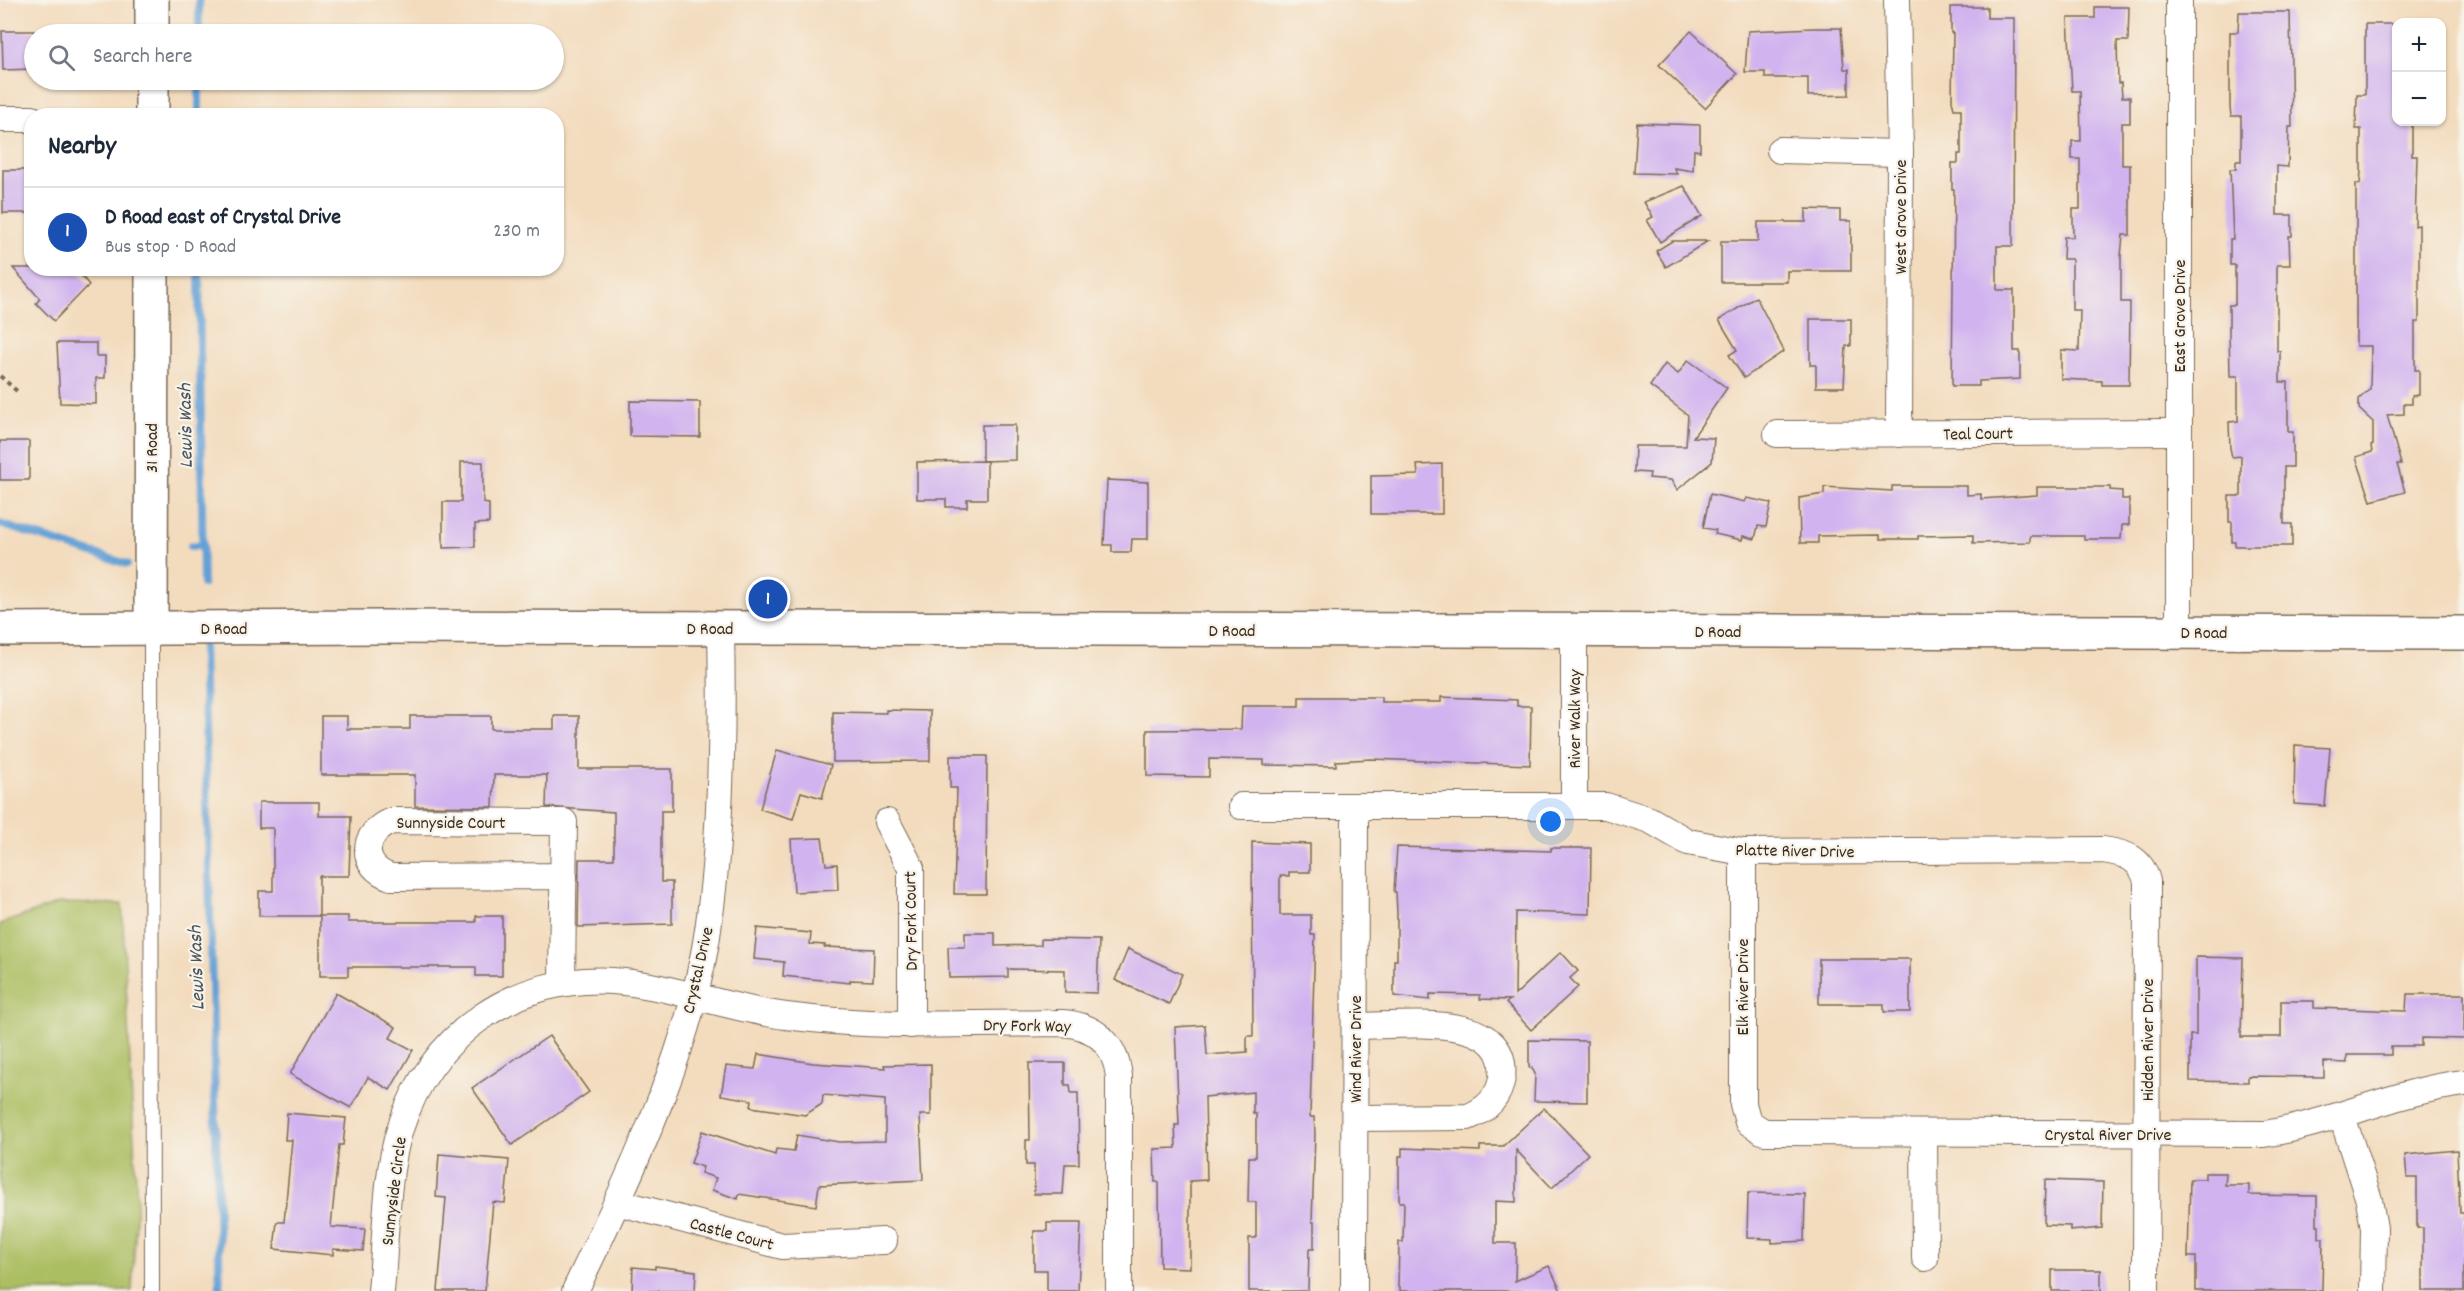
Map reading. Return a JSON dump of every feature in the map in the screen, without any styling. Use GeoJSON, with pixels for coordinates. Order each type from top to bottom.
{"type":"FeatureCollection","features":[{"type":"Feature","properties":{"kind":"street"},"geometry":{"type":"LineString","coordinates":[[152,0],[152,24]]}},
{"type":"Feature","properties":{"kind":"street","name":"West Grove Drive"},"geometry":{"type":"LineString","coordinates":[[1897,0],[1900,153],[1899,434]]}},
{"type":"Feature","properties":{"kind":"street","name":"East Grove Drive"},"geometry":{"type":"LineString","coordinates":[[2179,0],[2179,632]]}},
{"type":"Feature","properties":{"kind":"street"},"geometry":{"type":"LineString","coordinates":[[152,90],[152,108]]}},
{"type":"Feature","properties":{"kind":"street"},"geometry":{"type":"LineString","coordinates":[[0,119],[24,119]]}},
{"type":"Feature","properties":{"kind":"street"},"geometry":{"type":"LineString","coordinates":[[1780,150],[1900,153]]}},
{"type":"Feature","properties":{"kind":"street","name":"31 Road"},"geometry":{"type":"LineString","coordinates":[[151,628],[152,276]]}},
{"type":"Feature","properties":{"kind":"street","name":"Teal Court"},"geometry":{"type":"LineString","coordinates":[[1777,434],[2179,432]]}},
{"type":"Feature","properties":{"kind":"street","name":"D Road"},"geometry":{"type":"LineString","coordinates":[[0,629],[721,628],[2464,633]]}},
{"type":"Feature","properties":{"kind":"street","name":"Crystal Drive"},"geometry":{"type":"LineString","coordinates":[[575,1291],[617,1203],[664,1091],[693,998],[710,916],[723,739],[721,628]]}},
{"type":"Feature","properties":{"kind":"street","name":"River Walk Way"},"geometry":{"type":"LineString","coordinates":[[1574,631],[1574,806]]}},
{"type":"Feature","properties":{"kind":"street","name":"Platte River Drive"},"geometry":{"type":"LineString","coordinates":[[1241,806],[1606,806],[1650,820],[1688,842],[1743,852],[2103,850],[2123,852],[2139,862]]}},
{"type":"Feature","properties":{"kind":"street","name":"Wind River Drive"},"geometry":{"type":"LineString","coordinates":[[1354,1291],[1355,806]]}},
{"type":"Feature","properties":{"kind":"street","name":"Sunnyside Court"},"geometry":{"type":"LineString","coordinates":[[562,982],[564,876],[564,822],[392,821],[375,830],[368,848],[369,856],[377,870],[391,877],[564,876]]}},
{"type":"Feature","properties":{"kind":"street","name":"Dry Fork Court"},"geometry":{"type":"LineString","coordinates":[[887,822],[911,868],[911,1025]]}},
{"type":"Feature","properties":{"kind":"street","name":"Elk River Drive"},"geometry":{"type":"LineString","coordinates":[[1743,852],[1742,1083],[1743,1104],[1748,1122]]}},
{"type":"Feature","properties":{"kind":"street","name":"Hidden River Drive"},"geometry":{"type":"LineString","coordinates":[[2139,862],[2147,881],[2146,1291]]}},
{"type":"Feature","properties":{"kind":"street","name":"Sunnyside Circle"},"geometry":{"type":"LineString","coordinates":[[381,1291],[394,1156],[399,1131],[419,1084],[450,1043],[490,1010],[537,989],[562,982],[588,980],[638,984],[693,998]]}},
{"type":"Feature","properties":{"kind":"street","name":"Dry Fork Way"},"geometry":{"type":"LineString","coordinates":[[693,998],[783,1016],[840,1022],[911,1025],[1074,1024],[1097,1034],[1107,1042],[1113,1052],[1119,1076],[1119,1291]]}},
{"type":"Feature","properties":{"kind":"street"},"geometry":{"type":"LineString","coordinates":[[1354,1026],[1468,1028],[1489,1040],[1496,1050],[1502,1073],[1496,1096],[1479,1113],[1468,1117],[1354,1119]]}},
{"type":"Feature","properties":{"kind":"street","name":"Crystal River Drive"},"geometry":{"type":"LineString","coordinates":[[1748,1122],[1764,1132],[1783,1134],[2264,1134],[2301,1128],[2426,1090],[2464,1083]]}},
{"type":"Feature","properties":{"kind":"street"},"geometry":{"type":"LineString","coordinates":[[2342,1116],[2374,1228],[2373,1291]]}},
{"type":"Feature","properties":{"kind":"street"},"geometry":{"type":"LineString","coordinates":[[1924,1134],[1925,1258]]}},
{"type":"Feature","properties":{"kind":"street","name":"Castle Court"},"geometry":{"type":"LineString","coordinates":[[617,1203],[783,1246],[884,1241]]}},
{"type":"Feature","properties":{"kind":"lane"},"geometry":{"type":"LineString","coordinates":[[151,628],[152,1291]]}},
{"type":"Feature","properties":{"kind":"path"},"geometry":{"type":"LineString","coordinates":[[0,376],[18,392]]}},
{"type":"Feature","properties":{"kind":"green space"},"geometry":{"type":"Polygon","coordinates":[[[59,903],[122,904],[137,1202],[132,1291],[0,1291],[0,924],[59,903]]]}},
{"type":"Feature","properties":{"kind":"building"},"geometry":{"type":"Polygon","coordinates":[[[1951,7],[1987,7],[1987,18],[2014,18],[2013,246],[1997,246],[1997,290],[2014,290],[2014,351],[2020,351],[2020,379],[1979,381],[1979,386],[1952,386],[1954,189],[1952,189],[1952,163],[1958,163],[1958,154],[1961,154],[1961,109],[1954,109],[1952,101],[1951,7]]]}},
{"type":"Feature","properties":{"kind":"building"},"geometry":{"type":"Polygon","coordinates":[[[2095,7],[2129,7],[2128,41],[2117,41],[2118,83],[2121,83],[2122,97],[2130,97],[2130,123],[2122,123],[2122,165],[2130,165],[2130,235],[2123,235],[2121,256],[2121,302],[2130,302],[2129,385],[2102,385],[2102,381],[2061,379],[2061,350],[2079,351],[2080,310],[2072,310],[2072,259],[2063,259],[2064,237],[2073,237],[2073,209],[2080,209],[2080,159],[2072,159],[2072,141],[2081,141],[2080,91],[2072,91],[2068,18],[2095,18],[2095,7]]]}},
{"type":"Feature","properties":{"kind":"building"},"geometry":{"type":"Polygon","coordinates":[[[2239,12],[2290,12],[2292,127],[2289,127],[2288,167],[2277,166],[2277,215],[2292,215],[2292,236],[2289,236],[2290,265],[2277,265],[2277,351],[2280,351],[2280,382],[2288,382],[2288,432],[2293,432],[2293,467],[2284,467],[2284,524],[2292,524],[2292,546],[2235,546],[2235,542],[2232,542],[2232,522],[2229,522],[2229,496],[2241,496],[2241,456],[2232,457],[2229,422],[2238,421],[2238,376],[2230,376],[2229,305],[2235,305],[2235,265],[2230,265],[2230,239],[2233,239],[2230,169],[2236,169],[2236,161],[2241,161],[2241,116],[2231,116],[2230,107],[2230,32],[2238,32],[2239,12]]]}},
{"type":"Feature","properties":{"kind":"building"},"geometry":{"type":"Polygon","coordinates":[[[2365,24],[2392,24],[2392,126],[2412,126],[2412,156],[2417,156],[2415,226],[2419,225],[2419,322],[2415,322],[2415,370],[2419,370],[2419,395],[2412,396],[2412,404],[2404,404],[2404,414],[2387,415],[2401,464],[2397,464],[2405,492],[2371,501],[2356,457],[2372,452],[2371,446],[2373,445],[2373,422],[2359,409],[2359,399],[2370,389],[2371,346],[2356,346],[2356,184],[2360,184],[2361,171],[2361,129],[2356,129],[2357,95],[2365,95],[2365,24]]]}},
{"type":"Feature","properties":{"kind":"building"},"geometry":{"type":"Polygon","coordinates":[[[1841,28],[1844,69],[1849,69],[1849,95],[1808,96],[1808,78],[1765,78],[1765,72],[1745,72],[1748,31],[1841,28]]]}},
{"type":"Feature","properties":{"kind":"building"},"geometry":{"type":"Polygon","coordinates":[[[2,31],[24,31],[24,69],[3,70],[2,31]]]}},
{"type":"Feature","properties":{"kind":"building"},"geometry":{"type":"Polygon","coordinates":[[[1691,31],[1737,74],[1705,108],[1659,65],[1691,31]]]}},
{"type":"Feature","properties":{"kind":"building"},"geometry":{"type":"Polygon","coordinates":[[[1637,123],[1700,125],[1700,151],[1694,150],[1693,171],[1674,168],[1677,174],[1634,173],[1637,123]]]}},
{"type":"Feature","properties":{"kind":"building"},"geometry":{"type":"Polygon","coordinates":[[[3,170],[24,170],[24,213],[3,213],[3,170]]]}},
{"type":"Feature","properties":{"kind":"building"},"geometry":{"type":"Polygon","coordinates":[[[1684,186],[1702,216],[1660,242],[1647,220],[1653,217],[1644,202],[1684,186]]]}},
{"type":"Feature","properties":{"kind":"building"},"geometry":{"type":"Polygon","coordinates":[[[1806,209],[1840,210],[1840,221],[1851,221],[1851,271],[1787,271],[1787,282],[1721,282],[1721,241],[1758,241],[1758,222],[1806,222],[1806,209]]]}},
{"type":"Feature","properties":{"kind":"building"},"geometry":{"type":"Polygon","coordinates":[[[1672,241],[1708,241],[1666,267],[1656,251],[1672,241]]]}},
{"type":"Feature","properties":{"kind":"building"},"geometry":{"type":"Polygon","coordinates":[[[13,268],[24,268],[24,276],[82,276],[89,285],[54,321],[36,303],[40,299],[13,268]]]}},
{"type":"Feature","properties":{"kind":"building"},"geometry":{"type":"Polygon","coordinates":[[[1756,297],[1784,351],[1744,378],[1729,355],[1737,350],[1719,320],[1756,297]]]}},
{"type":"Feature","properties":{"kind":"building"},"geometry":{"type":"Polygon","coordinates":[[[1810,319],[1851,319],[1851,346],[1846,346],[1844,387],[1816,387],[1816,365],[1810,365],[1810,319]]]}},
{"type":"Feature","properties":{"kind":"building"},"geometry":{"type":"Polygon","coordinates":[[[57,343],[96,343],[96,356],[105,356],[105,378],[96,378],[96,404],[60,403],[57,343]]]}},
{"type":"Feature","properties":{"kind":"building"},"geometry":{"type":"Polygon","coordinates":[[[1688,360],[1727,388],[1693,437],[1714,438],[1712,462],[1677,490],[1671,480],[1649,478],[1650,473],[1634,472],[1635,446],[1686,446],[1688,415],[1650,386],[1665,364],[1678,374],[1688,360]]]}},
{"type":"Feature","properties":{"kind":"building"},"geometry":{"type":"Polygon","coordinates":[[[630,401],[700,402],[700,437],[630,436],[630,401]]]}},
{"type":"Feature","properties":{"kind":"building"},"geometry":{"type":"Polygon","coordinates":[[[982,425],[1015,425],[1015,460],[982,461],[982,425]]]}},
{"type":"Feature","properties":{"kind":"building"},"geometry":{"type":"Polygon","coordinates":[[[0,441],[29,441],[29,480],[0,480],[0,441]]]}},
{"type":"Feature","properties":{"kind":"building"},"geometry":{"type":"Polygon","coordinates":[[[987,461],[987,499],[967,499],[967,507],[946,507],[946,499],[917,499],[917,462],[987,461]]]}},
{"type":"Feature","properties":{"kind":"building"},"geometry":{"type":"Polygon","coordinates":[[[461,462],[483,462],[483,503],[489,504],[489,523],[475,524],[475,547],[443,548],[443,502],[461,502],[461,462]]]}},
{"type":"Feature","properties":{"kind":"building"},"geometry":{"type":"Polygon","coordinates":[[[1442,464],[1442,514],[1371,514],[1371,476],[1418,475],[1417,465],[1442,464]]]}},
{"type":"Feature","properties":{"kind":"building"},"geometry":{"type":"Polygon","coordinates":[[[1107,480],[1148,482],[1148,539],[1132,539],[1131,552],[1112,552],[1112,545],[1104,545],[1107,480]]]}},
{"type":"Feature","properties":{"kind":"building"},"geometry":{"type":"Polygon","coordinates":[[[1892,486],[1967,486],[1967,495],[1981,494],[1981,499],[2037,495],[2037,487],[2110,487],[2110,490],[2122,491],[2122,499],[2129,499],[2129,525],[2122,525],[2121,539],[2030,536],[2030,542],[1973,543],[1973,535],[1880,539],[1880,535],[1818,536],[1818,543],[1800,543],[1799,498],[1824,494],[1824,487],[1892,491],[1892,486]]]}},
{"type":"Feature","properties":{"kind":"building"},"geometry":{"type":"Polygon","coordinates":[[[1710,494],[1745,502],[1747,498],[1771,503],[1766,527],[1758,526],[1755,539],[1743,536],[1742,540],[1715,534],[1716,530],[1703,528],[1710,494]]]}},
{"type":"Feature","properties":{"kind":"building"},"geometry":{"type":"Polygon","coordinates":[[[1299,697],[1381,697],[1381,702],[1441,702],[1441,697],[1517,700],[1517,706],[1531,706],[1530,765],[1371,759],[1336,761],[1336,766],[1264,765],[1264,760],[1209,759],[1209,777],[1147,776],[1147,730],[1241,729],[1242,706],[1299,706],[1299,697]]]}},
{"type":"Feature","properties":{"kind":"building"},"geometry":{"type":"Polygon","coordinates":[[[886,710],[930,711],[930,761],[833,762],[833,712],[886,713],[886,710]]]}},
{"type":"Feature","properties":{"kind":"building"},"geometry":{"type":"Polygon","coordinates":[[[321,716],[347,716],[347,729],[410,729],[410,716],[491,716],[491,729],[554,729],[554,716],[579,716],[579,769],[672,769],[672,811],[661,811],[661,882],[672,882],[672,924],[578,927],[579,859],[614,859],[614,812],[546,807],[547,775],[494,775],[493,807],[415,806],[415,775],[321,775],[321,716]]]}},
{"type":"Feature","properties":{"kind":"building"},"geometry":{"type":"Polygon","coordinates":[[[2295,746],[2330,748],[2325,806],[2294,804],[2295,746]]]}},
{"type":"Feature","properties":{"kind":"building"},"geometry":{"type":"Polygon","coordinates":[[[777,750],[831,765],[822,798],[801,792],[793,819],[760,809],[777,750]]]}},
{"type":"Feature","properties":{"kind":"building"},"geometry":{"type":"Polygon","coordinates":[[[950,756],[987,756],[986,894],[954,894],[957,788],[950,788],[950,756]]]}},
{"type":"Feature","properties":{"kind":"building"},"geometry":{"type":"Polygon","coordinates":[[[259,802],[319,802],[319,816],[351,816],[349,876],[319,876],[319,916],[259,916],[259,891],[273,891],[273,828],[259,828],[259,802]]]}},
{"type":"Feature","properties":{"kind":"building"},"geometry":{"type":"Polygon","coordinates":[[[822,838],[826,865],[837,864],[838,890],[794,892],[791,839],[822,838]]]}},
{"type":"Feature","properties":{"kind":"building"},"geometry":{"type":"Polygon","coordinates":[[[1252,842],[1310,844],[1310,872],[1289,872],[1289,876],[1280,876],[1280,915],[1311,915],[1311,935],[1315,935],[1310,1117],[1314,1117],[1315,1134],[1312,1222],[1314,1222],[1314,1249],[1309,1249],[1308,1291],[1249,1291],[1249,1238],[1256,1238],[1256,1202],[1248,1202],[1249,1157],[1256,1157],[1256,1114],[1253,1114],[1253,1092],[1205,1097],[1207,1180],[1190,1181],[1190,1268],[1160,1267],[1159,1182],[1155,1182],[1154,1149],[1176,1148],[1175,1125],[1179,1125],[1175,1027],[1205,1025],[1207,1055],[1247,1052],[1247,1036],[1253,1036],[1252,842]]]}},
{"type":"Feature","properties":{"kind":"building"},"geometry":{"type":"Polygon","coordinates":[[[1397,847],[1551,851],[1551,848],[1591,848],[1590,914],[1516,912],[1515,995],[1561,952],[1578,971],[1570,978],[1578,987],[1531,1030],[1506,1003],[1510,1000],[1480,999],[1480,995],[1430,994],[1430,1000],[1394,996],[1394,960],[1397,960],[1397,913],[1396,892],[1394,892],[1397,847]]]}},
{"type":"Feature","properties":{"kind":"building"},"geometry":{"type":"Polygon","coordinates":[[[320,916],[348,916],[348,922],[476,922],[476,916],[502,916],[502,976],[476,976],[476,967],[348,967],[348,976],[320,976],[320,916]]]}},
{"type":"Feature","properties":{"kind":"building"},"geometry":{"type":"Polygon","coordinates":[[[757,928],[811,933],[810,944],[825,945],[824,947],[874,949],[873,981],[850,980],[850,983],[783,976],[784,962],[754,959],[757,928]]]}},
{"type":"Feature","properties":{"kind":"building"},"geometry":{"type":"Polygon","coordinates":[[[965,933],[995,933],[995,946],[1041,945],[1041,939],[1099,940],[1097,993],[1065,992],[1065,970],[1008,969],[1008,977],[949,978],[948,947],[965,947],[965,933]]]}},
{"type":"Feature","properties":{"kind":"building"},"geometry":{"type":"Polygon","coordinates":[[[1128,949],[1182,974],[1169,1004],[1115,980],[1128,949]]]}},
{"type":"Feature","properties":{"kind":"building"},"geometry":{"type":"Polygon","coordinates":[[[2196,957],[2243,958],[2241,1037],[2281,1037],[2281,1001],[2314,1001],[2314,1008],[2406,1011],[2407,994],[2464,994],[2464,1039],[2421,1038],[2421,1046],[2391,1046],[2391,1055],[2347,1055],[2347,1063],[2324,1062],[2324,1077],[2248,1076],[2248,1082],[2190,1081],[2190,1035],[2196,1035],[2196,957]]]}},
{"type":"Feature","properties":{"kind":"building"},"geometry":{"type":"Polygon","coordinates":[[[1819,959],[1910,959],[1910,1012],[1884,1012],[1884,1004],[1819,1004],[1819,959]]]}},
{"type":"Feature","properties":{"kind":"building"},"geometry":{"type":"Polygon","coordinates":[[[336,993],[396,1027],[390,1038],[413,1050],[390,1090],[368,1077],[351,1108],[290,1074],[336,993]]]}},
{"type":"Feature","properties":{"kind":"building"},"geometry":{"type":"Polygon","coordinates":[[[549,1036],[589,1092],[512,1145],[472,1088],[549,1036]]]}},
{"type":"Feature","properties":{"kind":"building"},"geometry":{"type":"Polygon","coordinates":[[[1529,1040],[1587,1041],[1587,1102],[1534,1101],[1535,1074],[1529,1067],[1529,1040]]]}},
{"type":"Feature","properties":{"kind":"building"},"geometry":{"type":"Polygon","coordinates":[[[758,1054],[813,1063],[885,1068],[884,1065],[931,1064],[931,1115],[920,1115],[923,1180],[819,1185],[816,1206],[739,1194],[738,1199],[712,1190],[716,1178],[701,1173],[703,1167],[691,1163],[702,1131],[775,1155],[776,1149],[794,1151],[797,1135],[839,1142],[885,1141],[885,1100],[823,1095],[822,1104],[805,1115],[751,1107],[752,1100],[721,1095],[726,1066],[755,1069],[758,1054]]]}},
{"type":"Feature","properties":{"kind":"building"},"geometry":{"type":"Polygon","coordinates":[[[1029,1063],[1065,1063],[1065,1085],[1070,1085],[1071,1093],[1078,1093],[1079,1164],[1065,1164],[1063,1194],[1034,1194],[1034,1165],[1026,1165],[1026,1140],[1030,1140],[1029,1063]]]}},
{"type":"Feature","properties":{"kind":"building"},"geometry":{"type":"Polygon","coordinates":[[[1544,1108],[1588,1154],[1552,1188],[1516,1150],[1516,1202],[1495,1201],[1495,1243],[1516,1243],[1515,1281],[1549,1266],[1561,1291],[1400,1291],[1398,1287],[1399,1242],[1403,1242],[1404,1202],[1399,1202],[1399,1156],[1402,1156],[1402,1148],[1480,1151],[1480,1146],[1503,1146],[1544,1108]]]}},
{"type":"Feature","properties":{"kind":"building"},"geometry":{"type":"Polygon","coordinates":[[[287,1113],[346,1118],[343,1145],[339,1145],[331,1227],[365,1229],[363,1251],[333,1249],[333,1255],[274,1249],[277,1222],[284,1222],[292,1140],[285,1140],[287,1113]]]}},
{"type":"Feature","properties":{"kind":"building"},"geometry":{"type":"Polygon","coordinates":[[[2457,1150],[2460,1213],[2464,1213],[2464,1291],[2423,1291],[2423,1228],[2417,1228],[2417,1178],[2407,1178],[2405,1155],[2457,1150]]]}},
{"type":"Feature","properties":{"kind":"building"},"geometry":{"type":"Polygon","coordinates":[[[439,1154],[509,1160],[505,1203],[493,1202],[485,1291],[438,1291],[446,1198],[436,1197],[439,1154]]]}},
{"type":"Feature","properties":{"kind":"building"},"geometry":{"type":"Polygon","coordinates":[[[2205,1173],[2226,1173],[2225,1185],[2249,1185],[2249,1195],[2317,1196],[2317,1225],[2319,1225],[2319,1238],[2323,1238],[2322,1291],[2196,1291],[2196,1257],[2188,1257],[2190,1179],[2205,1179],[2205,1173]]]}},
{"type":"Feature","properties":{"kind":"building"},"geometry":{"type":"Polygon","coordinates":[[[2045,1180],[2103,1182],[2102,1228],[2070,1231],[2070,1226],[2044,1225],[2045,1180]]]}},
{"type":"Feature","properties":{"kind":"building"},"geometry":{"type":"Polygon","coordinates":[[[1748,1193],[1805,1194],[1804,1241],[1772,1243],[1772,1239],[1747,1238],[1748,1193]]]}},
{"type":"Feature","properties":{"kind":"building"},"geometry":{"type":"Polygon","coordinates":[[[1047,1223],[1081,1223],[1078,1291],[1047,1291],[1047,1270],[1034,1270],[1034,1231],[1047,1231],[1047,1223]]]}},
{"type":"Feature","properties":{"kind":"building"},"geometry":{"type":"Polygon","coordinates":[[[655,1266],[696,1271],[695,1291],[632,1291],[633,1267],[655,1269],[655,1266]]]}},
{"type":"Feature","properties":{"kind":"building"},"geometry":{"type":"Polygon","coordinates":[[[2052,1270],[2101,1270],[2101,1291],[2052,1291],[2052,1270]]]}},
{"type":"Feature","properties":{"kind":"waterway","name":"Lewis Wash"},"geometry":{"type":"LineString","coordinates":[[199,0],[199,24]]}},
{"type":"Feature","properties":{"kind":"waterway","name":"Lewis Wash"},"geometry":{"type":"LineString","coordinates":[[199,90],[199,108]]}},
{"type":"Feature","properties":{"kind":"waterway","name":"Lewis Wash"},"geometry":{"type":"LineString","coordinates":[[199,276],[203,584]]}},
{"type":"Feature","properties":{"kind":"waterway"},"geometry":{"type":"LineString","coordinates":[[0,524],[127,564]]}},
{"type":"Feature","properties":{"kind":"waterway"},"geometry":{"type":"LineString","coordinates":[[191,546],[203,546]]}},
{"type":"Feature","properties":{"kind":"waterway","name":"Lewis Wash"},"geometry":{"type":"LineString","coordinates":[[203,643],[220,1291]]}},
{"type":"Feature","properties":{"kind":"place","name":"D Road east of Crystal Drive"},"geometry":{"type":"Point","coordinates":[768,599]}}]}
